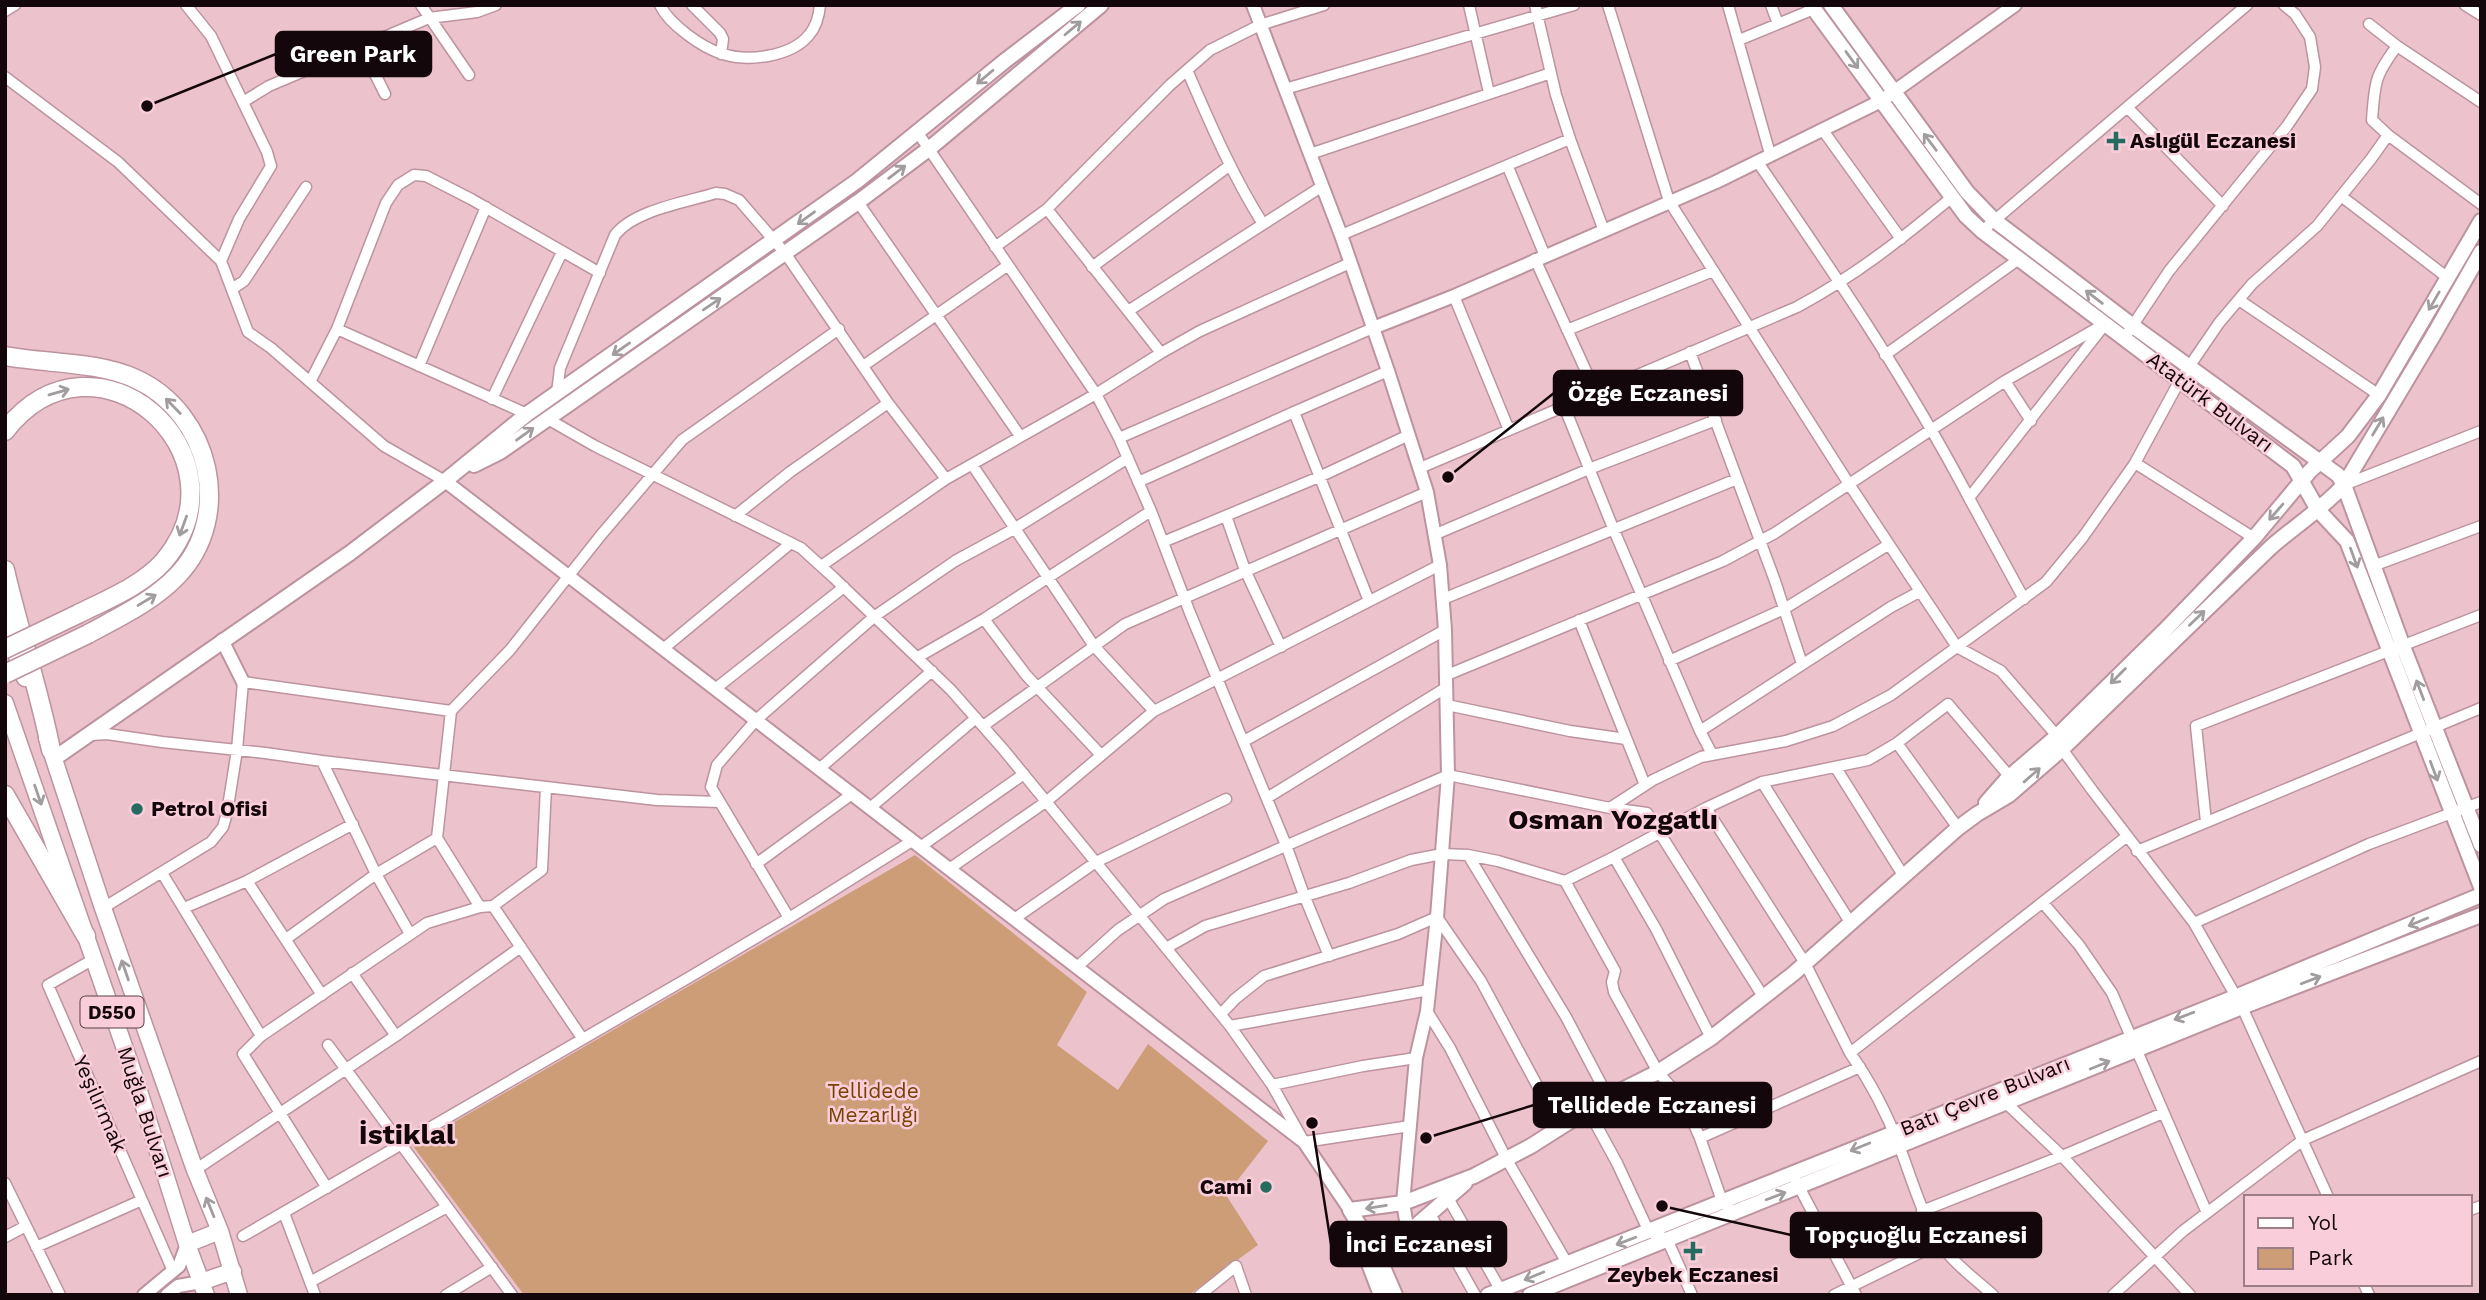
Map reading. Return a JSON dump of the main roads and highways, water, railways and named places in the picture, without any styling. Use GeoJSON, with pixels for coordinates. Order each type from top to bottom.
{"type":"FeatureCollection","features":[{"type":"Feature","properties":{"kind":"highway"},"geometry":{"type":"LineString","coordinates":[[5,356],[93,366],[137,379],[157,390],[174,404],[190,424],[204,455],[210,490],[206,524],[195,551],[178,575],[157,595],[88,634],[5,674]]}},
{"type":"Feature","properties":{"kind":"highway"},"geometry":{"type":"LineString","coordinates":[[5,431],[18,415],[37,400],[61,390],[86,387],[125,394],[153,411],[177,440],[191,485],[185,528],[163,562],[128,589],[5,649]]}},
{"type":"Feature","properties":{"kind":"highway"},"geometry":{"type":"LineString","coordinates":[[5,570],[53,754]]}},
{"type":"Feature","properties":{"kind":"highway","name":"D550"},"geometry":{"type":"LineString","coordinates":[[5,623],[53,754]]}},
{"type":"Feature","properties":{"kind":"highway","name":"Muğla Bulvarı"},"geometry":{"type":"LineString","coordinates":[[5,703],[204,1288]]}},
{"type":"Feature","properties":{"kind":"highway","name":"Muğla Bulvarı"},"geometry":{"type":"LineString","coordinates":[[53,754],[103,908],[195,1170],[220,1231],[239,1295]]}},
{"type":"Feature","properties":{"kind":"highway"},"geometry":{"type":"LineString","coordinates":[[5,795],[86,936]]}},
{"type":"Feature","properties":{"kind":"highway"},"geometry":{"type":"LineString","coordinates":[[187,1244],[220,1231]]}},
{"type":"Feature","properties":{"kind":"highway"},"geometry":{"type":"LineString","coordinates":[[204,1288],[233,1271]]}},
{"type":"Feature","properties":{"kind":"main road"},"geometry":{"type":"LineString","coordinates":[[53,754],[87,736],[350,553],[527,414],[858,181],[1078,5]]}},
{"type":"Feature","properties":{"kind":"main road"},"geometry":{"type":"LineString","coordinates":[[445,481],[500,452],[858,202],[930,148],[1101,5]]}},
{"type":"Feature","properties":{"kind":"main road","name":"Atatürk Bulvarı"},"geometry":{"type":"LineString","coordinates":[[1831,5],[1951,198],[1982,231],[2106,323],[2129,332],[2189,367],[2338,475],[2481,845]]}},
{"type":"Feature","properties":{"kind":"main road","name":"Atatürk Bulvarı"},"geometry":{"type":"LineString","coordinates":[[1813,7],[1967,192],[1994,220],[2129,332],[2180,380],[2293,466],[2318,510],[2347,541],[2481,887]]}},
{"type":"Feature","properties":{"kind":"main road"},"geometry":{"type":"LineString","coordinates":[[1395,1295],[1373,1261],[1350,1210],[1403,1203],[1474,1176],[1507,1160],[1608,1097],[1658,1072],[1711,1038],[1727,1023],[1765,998],[1958,828],[2009,795],[2254,538],[2310,471],[2348,436],[2379,395],[2481,221]]}},
{"type":"Feature","properties":{"kind":"main road"},"geometry":{"type":"LineString","coordinates":[[1977,814],[2010,777],[2060,742],[2271,547],[2299,522],[2318,510],[2344,485],[2481,252]]}},
{"type":"Feature","properties":{"kind":"main road"},"geometry":{"type":"LineString","coordinates":[[2481,895],[2481,904]]}},
{"type":"Feature","properties":{"kind":"main road","name":"Batı Çevre Bulvarı"},"geometry":{"type":"LineString","coordinates":[[2239,1002],[2481,895]]}},
{"type":"Feature","properties":{"kind":"main road","name":"Batı Çevre Bulvarı"},"geometry":{"type":"LineString","coordinates":[[1530,1295],[1733,1213],[1796,1181],[2134,1043],[2239,1002],[2481,915]]}},
{"type":"Feature","properties":{"kind":"main road","name":"Batı Çevre Bulvarı"},"geometry":{"type":"LineString","coordinates":[[1897,1140],[2005,1102],[2134,1043]]}},
{"type":"Feature","properties":{"kind":"main road"},"geometry":{"type":"LineString","coordinates":[[1373,1261],[1474,1176]]}},
{"type":"Feature","properties":{"kind":"main road","name":"Batı Çevre Bulvarı"},"geometry":{"type":"LineString","coordinates":[[1494,1292],[1722,1201],[1796,1181]]}},
{"type":"Feature","properties":{"kind":"main road"},"geometry":{"type":"LineString","coordinates":[[1373,1261],[1381,1295]]}},
{"type":"Feature","properties":{"kind":"place","name":"Green Park"},"geometry":{"type":"Point","coordinates":[147,106]}},
{"type":"Feature","properties":{"kind":"place","name":"Aslıgül Eczanesi"},"geometry":{"type":"Point","coordinates":[2116,141]}},
{"type":"Feature","properties":{"kind":"place","name":"Özge Eczanesi"},"geometry":{"type":"Point","coordinates":[1448,477]}},
{"type":"Feature","properties":{"kind":"place","name":"Petrol Ofisi"},"geometry":{"type":"Point","coordinates":[137,809]}},
{"type":"Feature","properties":{"kind":"place","name":"İnci Eczanesi"},"geometry":{"type":"Point","coordinates":[1312,1123]}},
{"type":"Feature","properties":{"kind":"place","name":"Tellidede Eczanesi"},"geometry":{"type":"Point","coordinates":[1426,1138]}},
{"type":"Feature","properties":{"kind":"place","name":"Cami"},"geometry":{"type":"Point","coordinates":[1266,1187]}},
{"type":"Feature","properties":{"kind":"place","name":"Topçuoğlu Eczanesi"},"geometry":{"type":"Point","coordinates":[1662,1206]}},
{"type":"Feature","properties":{"kind":"place","name":"Zeybek Eczanesi"},"geometry":{"type":"Point","coordinates":[1693,1251]}},
{"type":"Feature","properties":{"kind":"district","name":"Osman Yozgatlı"},"geometry":{"type":"Point","coordinates":[1613,819]}},
{"type":"Feature","properties":{"kind":"district","name":"İstiklal"},"geometry":{"type":"Point","coordinates":[407,1134]}},
{"type":"Feature","properties":{"kind":"park label","name":"Tellidede Mezarlığı"},"geometry":{"type":"Point","coordinates":[873,1103]}}]}
